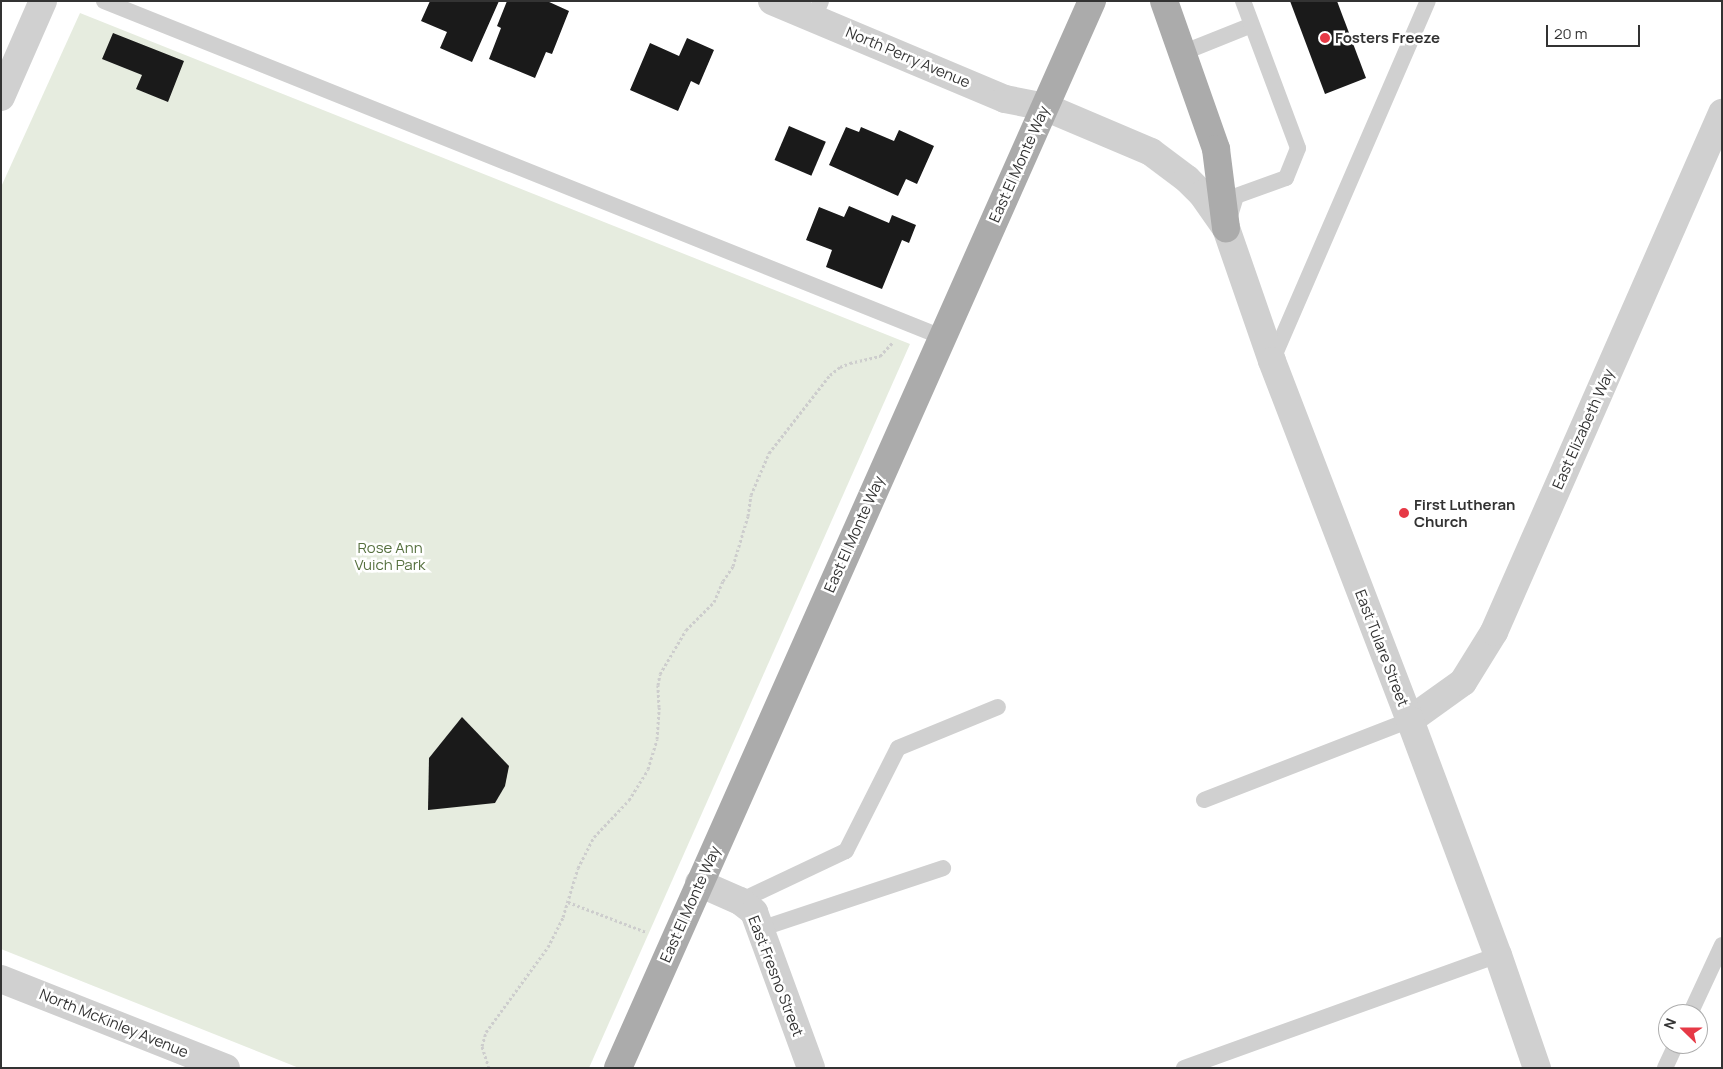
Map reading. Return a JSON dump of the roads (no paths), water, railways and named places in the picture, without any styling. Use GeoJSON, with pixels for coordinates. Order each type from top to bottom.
{"type":"FeatureCollection","features":[{"type":"Feature","properties":{"kind":"main road","name":"East El Monte Way"},"geometry":{"type":"LineString","coordinates":[[618,1068],[1092,1]]}},
{"type":"Feature","properties":{"kind":"main road"},"geometry":{"type":"LineString","coordinates":[[1164,1],[1216,149],[1226,228]]}},
{"type":"Feature","properties":{"kind":"street"},"geometry":{"type":"LineString","coordinates":[[1,97],[43,1]]}},
{"type":"Feature","properties":{"kind":"street","name":"North Perry Avenue"},"geometry":{"type":"LineString","coordinates":[[772,1],[818,9],[1005,99],[1045,107],[1151,152],[1187,179],[1202,194],[1226,228]]}},
{"type":"Feature","properties":{"kind":"street","name":"East Elizabeth Way"},"geometry":{"type":"LineString","coordinates":[[1410,720],[1463,682],[1494,632],[1722,112]]}},
{"type":"Feature","properties":{"kind":"street","name":"East Tulare Street"},"geometry":{"type":"LineString","coordinates":[[1226,228],[1272,361],[1540,1064]]}},
{"type":"Feature","properties":{"kind":"street","name":"East Fresno Street"},"geometry":{"type":"LineString","coordinates":[[699,883],[740,901],[754,912],[811,1068]]}},
{"type":"Feature","properties":{"kind":"street","name":"North McKinley Avenue"},"geometry":{"type":"LineString","coordinates":[[1,979],[226,1068]]}},
{"type":"Feature","properties":{"kind":"lane"},"geometry":{"type":"LineString","coordinates":[[104,1],[942,337]]}},
{"type":"Feature","properties":{"kind":"lane"},"geometry":{"type":"LineString","coordinates":[[1226,228],[1236,196],[1286,178],[1298,148],[1243,1]]}},
{"type":"Feature","properties":{"kind":"lane"},"geometry":{"type":"LineString","coordinates":[[1272,361],[1428,1]]}},
{"type":"Feature","properties":{"kind":"lane"},"geometry":{"type":"LineString","coordinates":[[1182,54],[1252,25]]}},
{"type":"Feature","properties":{"kind":"lane"},"geometry":{"type":"LineString","coordinates":[[740,901],[846,852],[898,748],[998,708]]}},
{"type":"Feature","properties":{"kind":"lane"},"geometry":{"type":"LineString","coordinates":[[1204,800],[1410,720]]}},
{"type":"Feature","properties":{"kind":"lane"},"geometry":{"type":"LineString","coordinates":[[760,929],[942,868]]}},
{"type":"Feature","properties":{"kind":"lane"},"geometry":{"type":"LineString","coordinates":[[1695,1004],[1722,945]]}},
{"type":"Feature","properties":{"kind":"lane"},"geometry":{"type":"LineString","coordinates":[[1184,1068],[1498,955]]}},
{"type":"Feature","properties":{"kind":"lane"},"geometry":{"type":"LineString","coordinates":[[1665,1068],[1671,1054]]}},
{"type":"Feature","properties":{"kind":"place","name":"Fosters Freeze"},"geometry":{"type":"Point","coordinates":[1325,38]}},
{"type":"Feature","properties":{"kind":"place","name":"First Lutheran Church"},"geometry":{"type":"Point","coordinates":[1404,513]}},
{"type":"Feature","properties":{"kind":"park label","name":"Rose Ann Vuich Park"},"geometry":{"type":"Point","coordinates":[390,556]}}]}
